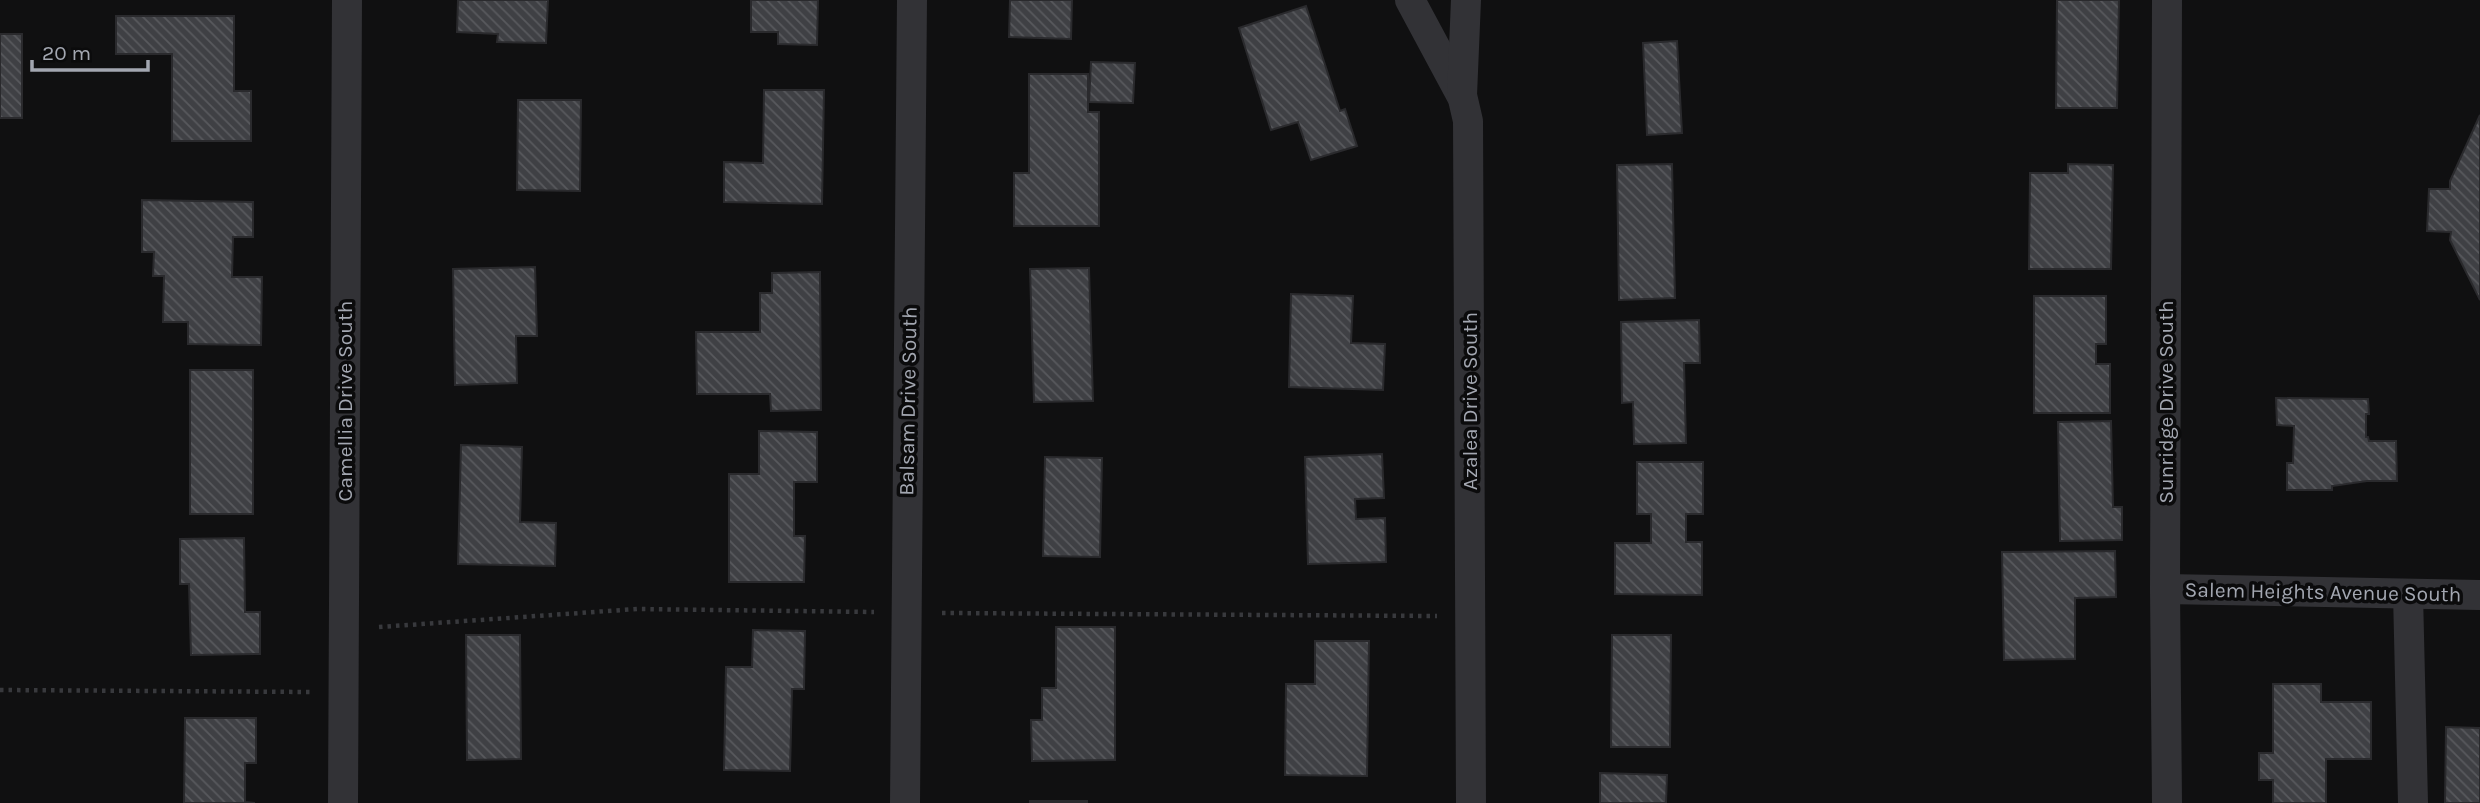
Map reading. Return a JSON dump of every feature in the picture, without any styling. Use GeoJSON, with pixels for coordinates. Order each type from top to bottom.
{"type":"FeatureCollection","features":[{"type":"Feature","properties":{"kind":"street","name":"Camellia Drive South"},"geometry":{"type":"LineString","coordinates":[[343,803],[347,0]]}},
{"type":"Feature","properties":{"kind":"street","name":"Balsam Drive South"},"geometry":{"type":"LineString","coordinates":[[905,803],[912,0]]}},
{"type":"Feature","properties":{"kind":"street"},"geometry":{"type":"LineString","coordinates":[[1410,0],[1462,95]]}},
{"type":"Feature","properties":{"kind":"street","name":"Azalea Drive South"},"geometry":{"type":"LineString","coordinates":[[1466,0],[1462,95],[1468,121],[1471,803]]}},
{"type":"Feature","properties":{"kind":"street","name":"Sunridge Drive South"},"geometry":{"type":"LineString","coordinates":[[2167,0],[2167,803]]}},
{"type":"Feature","properties":{"kind":"street","name":"Salem Heights Avenue South"},"geometry":{"type":"LineString","coordinates":[[2165,589],[2480,595]]}},
{"type":"Feature","properties":{"kind":"street"},"geometry":{"type":"LineString","coordinates":[[2408,594],[2413,803]]}},
{"type":"Feature","properties":{"kind":"path"},"geometry":{"type":"LineString","coordinates":[[344,629],[636,609],[1471,617]]}},
{"type":"Feature","properties":{"kind":"path"},"geometry":{"type":"LineString","coordinates":[[0,690],[344,692]]}},
{"type":"Feature","properties":{"kind":"building"},"geometry":{"type":"Polygon","coordinates":[[[458,0],[548,0],[546,43],[497,42],[498,34],[457,32],[458,0]]]}},
{"type":"Feature","properties":{"kind":"building"},"geometry":{"type":"Polygon","coordinates":[[[751,0],[818,0],[817,45],[778,44],[778,32],[751,32],[751,0]]]}},
{"type":"Feature","properties":{"kind":"building"},"geometry":{"type":"Polygon","coordinates":[[[1010,0],[1072,0],[1071,39],[1009,37],[1010,0]]]}},
{"type":"Feature","properties":{"kind":"building"},"geometry":{"type":"Polygon","coordinates":[[[2057,0],[2119,0],[2117,108],[2056,108],[2057,0]]]}},
{"type":"Feature","properties":{"kind":"building"},"geometry":{"type":"Polygon","coordinates":[[[1306,6],[1340,111],[1345,109],[1357,146],[1311,160],[1298,122],[1271,130],[1239,28],[1306,6]]]}},
{"type":"Feature","properties":{"kind":"building"},"geometry":{"type":"Polygon","coordinates":[[[116,16],[234,16],[234,91],[251,91],[251,141],[172,141],[172,54],[116,54],[116,16]]]}},
{"type":"Feature","properties":{"kind":"building"},"geometry":{"type":"Polygon","coordinates":[[[0,34],[22,34],[22,118],[0,118],[0,34]]]}},
{"type":"Feature","properties":{"kind":"building"},"geometry":{"type":"Polygon","coordinates":[[[1677,41],[1682,133],[1647,135],[1643,43],[1677,41]]]}},
{"type":"Feature","properties":{"kind":"building"},"geometry":{"type":"Polygon","coordinates":[[[1091,62],[1135,63],[1133,103],[1089,102],[1091,62]]]}},
{"type":"Feature","properties":{"kind":"building"},"geometry":{"type":"Polygon","coordinates":[[[1029,74],[1088,74],[1088,112],[1099,112],[1099,226],[1014,226],[1014,173],[1029,173],[1029,74]]]}},
{"type":"Feature","properties":{"kind":"building"},"geometry":{"type":"Polygon","coordinates":[[[764,90],[824,90],[822,204],[724,202],[724,162],[763,163],[764,90]]]}},
{"type":"Feature","properties":{"kind":"building"},"geometry":{"type":"Polygon","coordinates":[[[518,100],[581,100],[580,191],[517,190],[518,100]]]}},
{"type":"Feature","properties":{"kind":"building"},"geometry":{"type":"Polygon","coordinates":[[[2480,115],[2480,300],[2450,240],[2451,232],[2427,231],[2429,189],[2450,189],[2450,181],[2480,115]]]}},
{"type":"Feature","properties":{"kind":"building"},"geometry":{"type":"Polygon","coordinates":[[[1672,164],[1675,298],[1619,300],[1617,165],[1672,164]]]}},
{"type":"Feature","properties":{"kind":"building"},"geometry":{"type":"Polygon","coordinates":[[[2068,164],[2113,165],[2111,269],[2029,269],[2030,173],[2068,173],[2068,164]]]}},
{"type":"Feature","properties":{"kind":"building"},"geometry":{"type":"Polygon","coordinates":[[[142,200],[253,202],[253,237],[233,237],[232,277],[262,277],[261,345],[188,344],[188,322],[163,322],[164,276],[153,276],[154,252],[142,252],[142,200]]]}},
{"type":"Feature","properties":{"kind":"building"},"geometry":{"type":"Polygon","coordinates":[[[535,267],[537,336],[516,336],[517,383],[455,385],[453,269],[535,267]]]}},
{"type":"Feature","properties":{"kind":"building"},"geometry":{"type":"Polygon","coordinates":[[[1089,268],[1093,401],[1034,402],[1030,269],[1089,268]]]}},
{"type":"Feature","properties":{"kind":"building"},"geometry":{"type":"Polygon","coordinates":[[[820,272],[821,410],[771,411],[770,394],[697,394],[696,332],[760,332],[760,293],[772,293],[772,273],[820,272]]]}},
{"type":"Feature","properties":{"kind":"building"},"geometry":{"type":"Polygon","coordinates":[[[1291,294],[1353,296],[1351,343],[1385,344],[1383,390],[1289,387],[1291,294]]]}},
{"type":"Feature","properties":{"kind":"building"},"geometry":{"type":"Polygon","coordinates":[[[2034,296],[2106,296],[2106,344],[2096,344],[2096,364],[2110,364],[2110,413],[2034,413],[2034,296]]]}},
{"type":"Feature","properties":{"kind":"building"},"geometry":{"type":"Polygon","coordinates":[[[1699,320],[1700,363],[1684,363],[1686,443],[1634,444],[1633,402],[1622,403],[1621,322],[1699,320]]]}},
{"type":"Feature","properties":{"kind":"building"},"geometry":{"type":"Polygon","coordinates":[[[190,370],[253,370],[253,514],[190,514],[190,370]]]}},
{"type":"Feature","properties":{"kind":"building"},"geometry":{"type":"Polygon","coordinates":[[[2276,398],[2368,399],[2366,437],[2369,441],[2396,441],[2397,481],[2367,481],[2332,486],[2332,490],[2287,490],[2287,463],[2293,463],[2294,426],[2277,425],[2276,398]]]}},
{"type":"Feature","properties":{"kind":"building"},"geometry":{"type":"Polygon","coordinates":[[[2111,421],[2113,507],[2122,507],[2122,540],[2060,541],[2058,422],[2111,421]]]}},
{"type":"Feature","properties":{"kind":"building"},"geometry":{"type":"Polygon","coordinates":[[[759,431],[817,432],[817,482],[794,482],[794,536],[805,536],[804,582],[729,582],[729,474],[759,474],[759,431]]]}},
{"type":"Feature","properties":{"kind":"building"},"geometry":{"type":"Polygon","coordinates":[[[461,445],[522,447],[520,522],[556,523],[555,566],[458,564],[461,445]]]}},
{"type":"Feature","properties":{"kind":"building"},"geometry":{"type":"Polygon","coordinates":[[[1382,454],[1384,498],[1355,499],[1356,519],[1385,518],[1386,562],[1308,564],[1305,457],[1382,454]]]}},
{"type":"Feature","properties":{"kind":"building"},"geometry":{"type":"Polygon","coordinates":[[[1045,457],[1102,458],[1100,557],[1043,556],[1045,457]]]}},
{"type":"Feature","properties":{"kind":"building"},"geometry":{"type":"Polygon","coordinates":[[[1637,462],[1703,462],[1703,514],[1686,514],[1686,542],[1702,542],[1702,595],[1615,594],[1615,543],[1651,543],[1651,514],[1637,514],[1637,462]]]}},
{"type":"Feature","properties":{"kind":"building"},"geometry":{"type":"Polygon","coordinates":[[[244,538],[245,612],[260,612],[260,654],[191,655],[189,584],[180,584],[180,539],[244,538]]]}},
{"type":"Feature","properties":{"kind":"building"},"geometry":{"type":"Polygon","coordinates":[[[2115,551],[2116,597],[2075,598],[2075,659],[2004,660],[2002,552],[2115,551]]]}},
{"type":"Feature","properties":{"kind":"building"},"geometry":{"type":"Polygon","coordinates":[[[1056,627],[1115,627],[1115,760],[1032,761],[1031,720],[1042,720],[1042,688],[1056,688],[1056,627]]]}},
{"type":"Feature","properties":{"kind":"building"},"geometry":{"type":"Polygon","coordinates":[[[753,630],[805,631],[804,689],[792,689],[790,771],[724,770],[726,667],[752,667],[753,630]]]}},
{"type":"Feature","properties":{"kind":"building"},"geometry":{"type":"Polygon","coordinates":[[[466,635],[520,635],[521,759],[467,760],[466,635]]]}},
{"type":"Feature","properties":{"kind":"building"},"geometry":{"type":"Polygon","coordinates":[[[1612,635],[1671,635],[1670,747],[1611,747],[1612,635]]]}},
{"type":"Feature","properties":{"kind":"building"},"geometry":{"type":"Polygon","coordinates":[[[1315,641],[1369,641],[1367,776],[1285,775],[1286,684],[1315,684],[1315,641]]]}},
{"type":"Feature","properties":{"kind":"building"},"geometry":{"type":"Polygon","coordinates":[[[2273,684],[2321,684],[2321,702],[2371,702],[2371,759],[2326,759],[2326,803],[2273,803],[2273,780],[2259,780],[2259,753],[2273,753],[2273,684]]]}},
{"type":"Feature","properties":{"kind":"building"},"geometry":{"type":"Polygon","coordinates":[[[185,718],[256,718],[256,763],[245,763],[245,802],[255,803],[184,803],[185,718]]]}},
{"type":"Feature","properties":{"kind":"building"},"geometry":{"type":"Polygon","coordinates":[[[2446,727],[2480,728],[2480,803],[2445,803],[2446,727]]]}},
{"type":"Feature","properties":{"kind":"building"},"geometry":{"type":"Polygon","coordinates":[[[1600,773],[1667,775],[1666,803],[1600,803],[1600,773]]]}},
{"type":"Feature","properties":{"kind":"building"},"geometry":{"type":"Polygon","coordinates":[[[1087,801],[1087,803],[1030,803],[1087,801]]]}}]}
